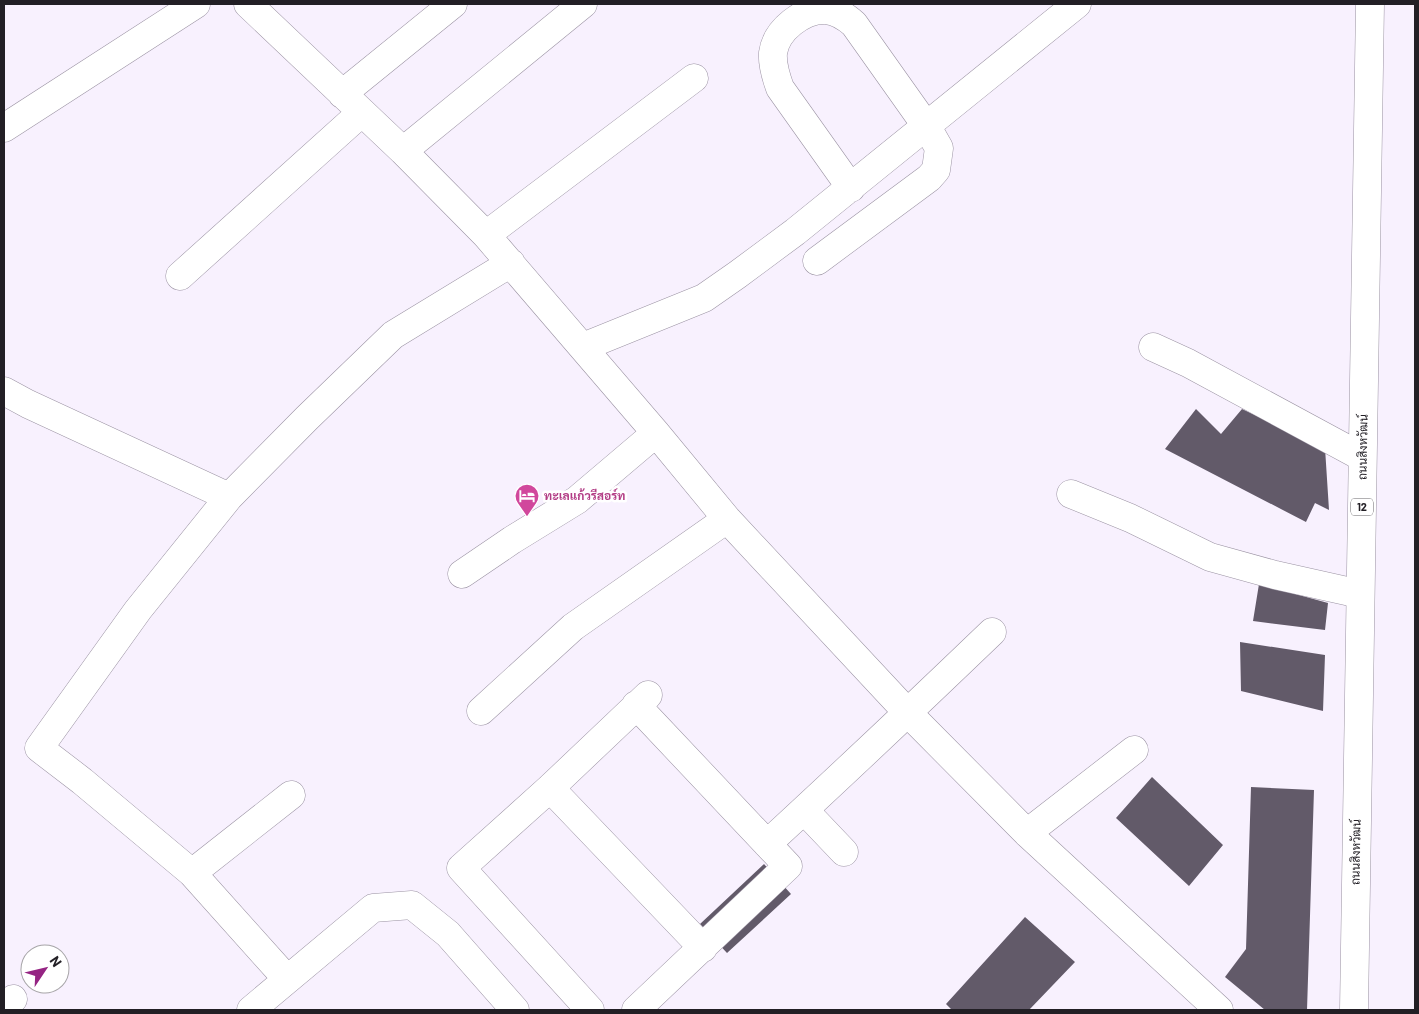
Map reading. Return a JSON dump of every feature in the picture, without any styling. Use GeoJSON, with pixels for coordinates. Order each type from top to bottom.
{"type":"FeatureCollection","features":[{"type":"Feature","properties":{"kind":"street"},"geometry":{"type":"LineString","coordinates":[[4,128],[196,4]]}},
{"type":"Feature","properties":{"kind":"street"},"geometry":{"type":"LineString","coordinates":[[248,4],[403,151],[486,235],[656,433],[727,519],[908,713],[1027,833],[1219,1010]]}},
{"type":"Feature","properties":{"kind":"street"},"geometry":{"type":"LineString","coordinates":[[342,94],[453,4]]}},
{"type":"Feature","properties":{"kind":"street"},"geometry":{"type":"LineString","coordinates":[[403,151],[583,4]]}},
{"type":"Feature","properties":{"kind":"street"},"geometry":{"type":"LineString","coordinates":[[583,347],[704,298],[796,232],[1077,4]]}},
{"type":"Feature","properties":{"kind":"street","name":"ถนนสิงหวัฒน์"},"geometry":{"type":"LineString","coordinates":[[1354,1010],[1370,4]]}},
{"type":"Feature","properties":{"kind":"street"},"geometry":{"type":"LineString","coordinates":[[817,261],[929,178],[936,170],[939,148],[927,127],[854,24],[842,14],[827,10],[811,12],[792,22],[779,36],[773,52],[773,64],[780,88],[851,188]]}},
{"type":"Feature","properties":{"kind":"street"},"geometry":{"type":"LineString","coordinates":[[486,235],[694,78]]}},
{"type":"Feature","properties":{"kind":"street"},"geometry":{"type":"LineString","coordinates":[[180,276],[361,113]]}},
{"type":"Feature","properties":{"kind":"street"},"geometry":{"type":"LineString","coordinates":[[287,979],[192,873],[82,781],[39,748],[138,610],[229,497],[393,335],[510,263]]}},
{"type":"Feature","properties":{"kind":"street"},"geometry":{"type":"LineString","coordinates":[[1154,347],[1188,363],[1362,457]]}},
{"type":"Feature","properties":{"kind":"street"},"geometry":{"type":"LineString","coordinates":[[4,391],[28,404],[229,497]]}},
{"type":"Feature","properties":{"kind":"street"},"geometry":{"type":"LineString","coordinates":[[462,574],[512,540],[577,500],[656,433]]}},
{"type":"Feature","properties":{"kind":"street"},"geometry":{"type":"LineString","coordinates":[[1071,494],[1130,518],[1210,557],[1275,575],[1360,594]]}},
{"type":"Feature","properties":{"kind":"street"},"geometry":{"type":"LineString","coordinates":[[481,712],[572,627],[727,519]]}},
{"type":"Feature","properties":{"kind":"street"},"geometry":{"type":"LineString","coordinates":[[767,844],[992,632]]}},
{"type":"Feature","properties":{"kind":"street"},"geometry":{"type":"LineString","coordinates":[[590,1010],[461,868],[550,788],[642,700],[788,866],[636,1010]]}},
{"type":"Feature","properties":{"kind":"street"},"geometry":{"type":"LineString","coordinates":[[1027,833],[1134,750]]}},
{"type":"Feature","properties":{"kind":"street"},"geometry":{"type":"LineString","coordinates":[[550,788],[703,948]]}},
{"type":"Feature","properties":{"kind":"street"},"geometry":{"type":"LineString","coordinates":[[192,873],[291,795]]}},
{"type":"Feature","properties":{"kind":"street"},"geometry":{"type":"LineString","coordinates":[[804,810],[844,852]]}},
{"type":"Feature","properties":{"kind":"street"},"geometry":{"type":"LineString","coordinates":[[251,1010],[373,908],[412,905],[448,934],[515,1010]]}},
{"type":"Feature","properties":{"kind":"building"},"geometry":{"type":"Polygon","coordinates":[[[1196,409],[1221,434],[1242,409],[1325,448],[1329,510],[1315,503],[1306,522],[1165,449],[1196,409]]]}},
{"type":"Feature","properties":{"kind":"building"},"geometry":{"type":"Polygon","coordinates":[[[1259,584],[1328,603],[1325,630],[1253,621],[1259,584]]]}},
{"type":"Feature","properties":{"kind":"building"},"geometry":{"type":"Polygon","coordinates":[[[1240,642],[1325,655],[1323,711],[1241,691],[1240,642]]]}},
{"type":"Feature","properties":{"kind":"building"},"geometry":{"type":"Polygon","coordinates":[[[1152,777],[1223,845],[1189,886],[1116,818],[1152,777]]]}},
{"type":"Feature","properties":{"kind":"building"},"geometry":{"type":"Polygon","coordinates":[[[1251,787],[1314,790],[1307,1010],[1265,1010],[1225,977],[1246,949],[1251,787]]]}},
{"type":"Feature","properties":{"kind":"building"},"geometry":{"type":"Polygon","coordinates":[[[764,864],[791,894],[727,953],[700,924],[764,864]]]}},
{"type":"Feature","properties":{"kind":"building"},"geometry":{"type":"Polygon","coordinates":[[[1025,917],[1075,962],[1029,1010],[952,1010],[946,1004],[1025,917]]]}},
{"type":"Feature","properties":{"kind":"place","name":"ทะเลแก้วรีสอร์ท"},"geometry":{"type":"Point","coordinates":[527,517]}}]}
